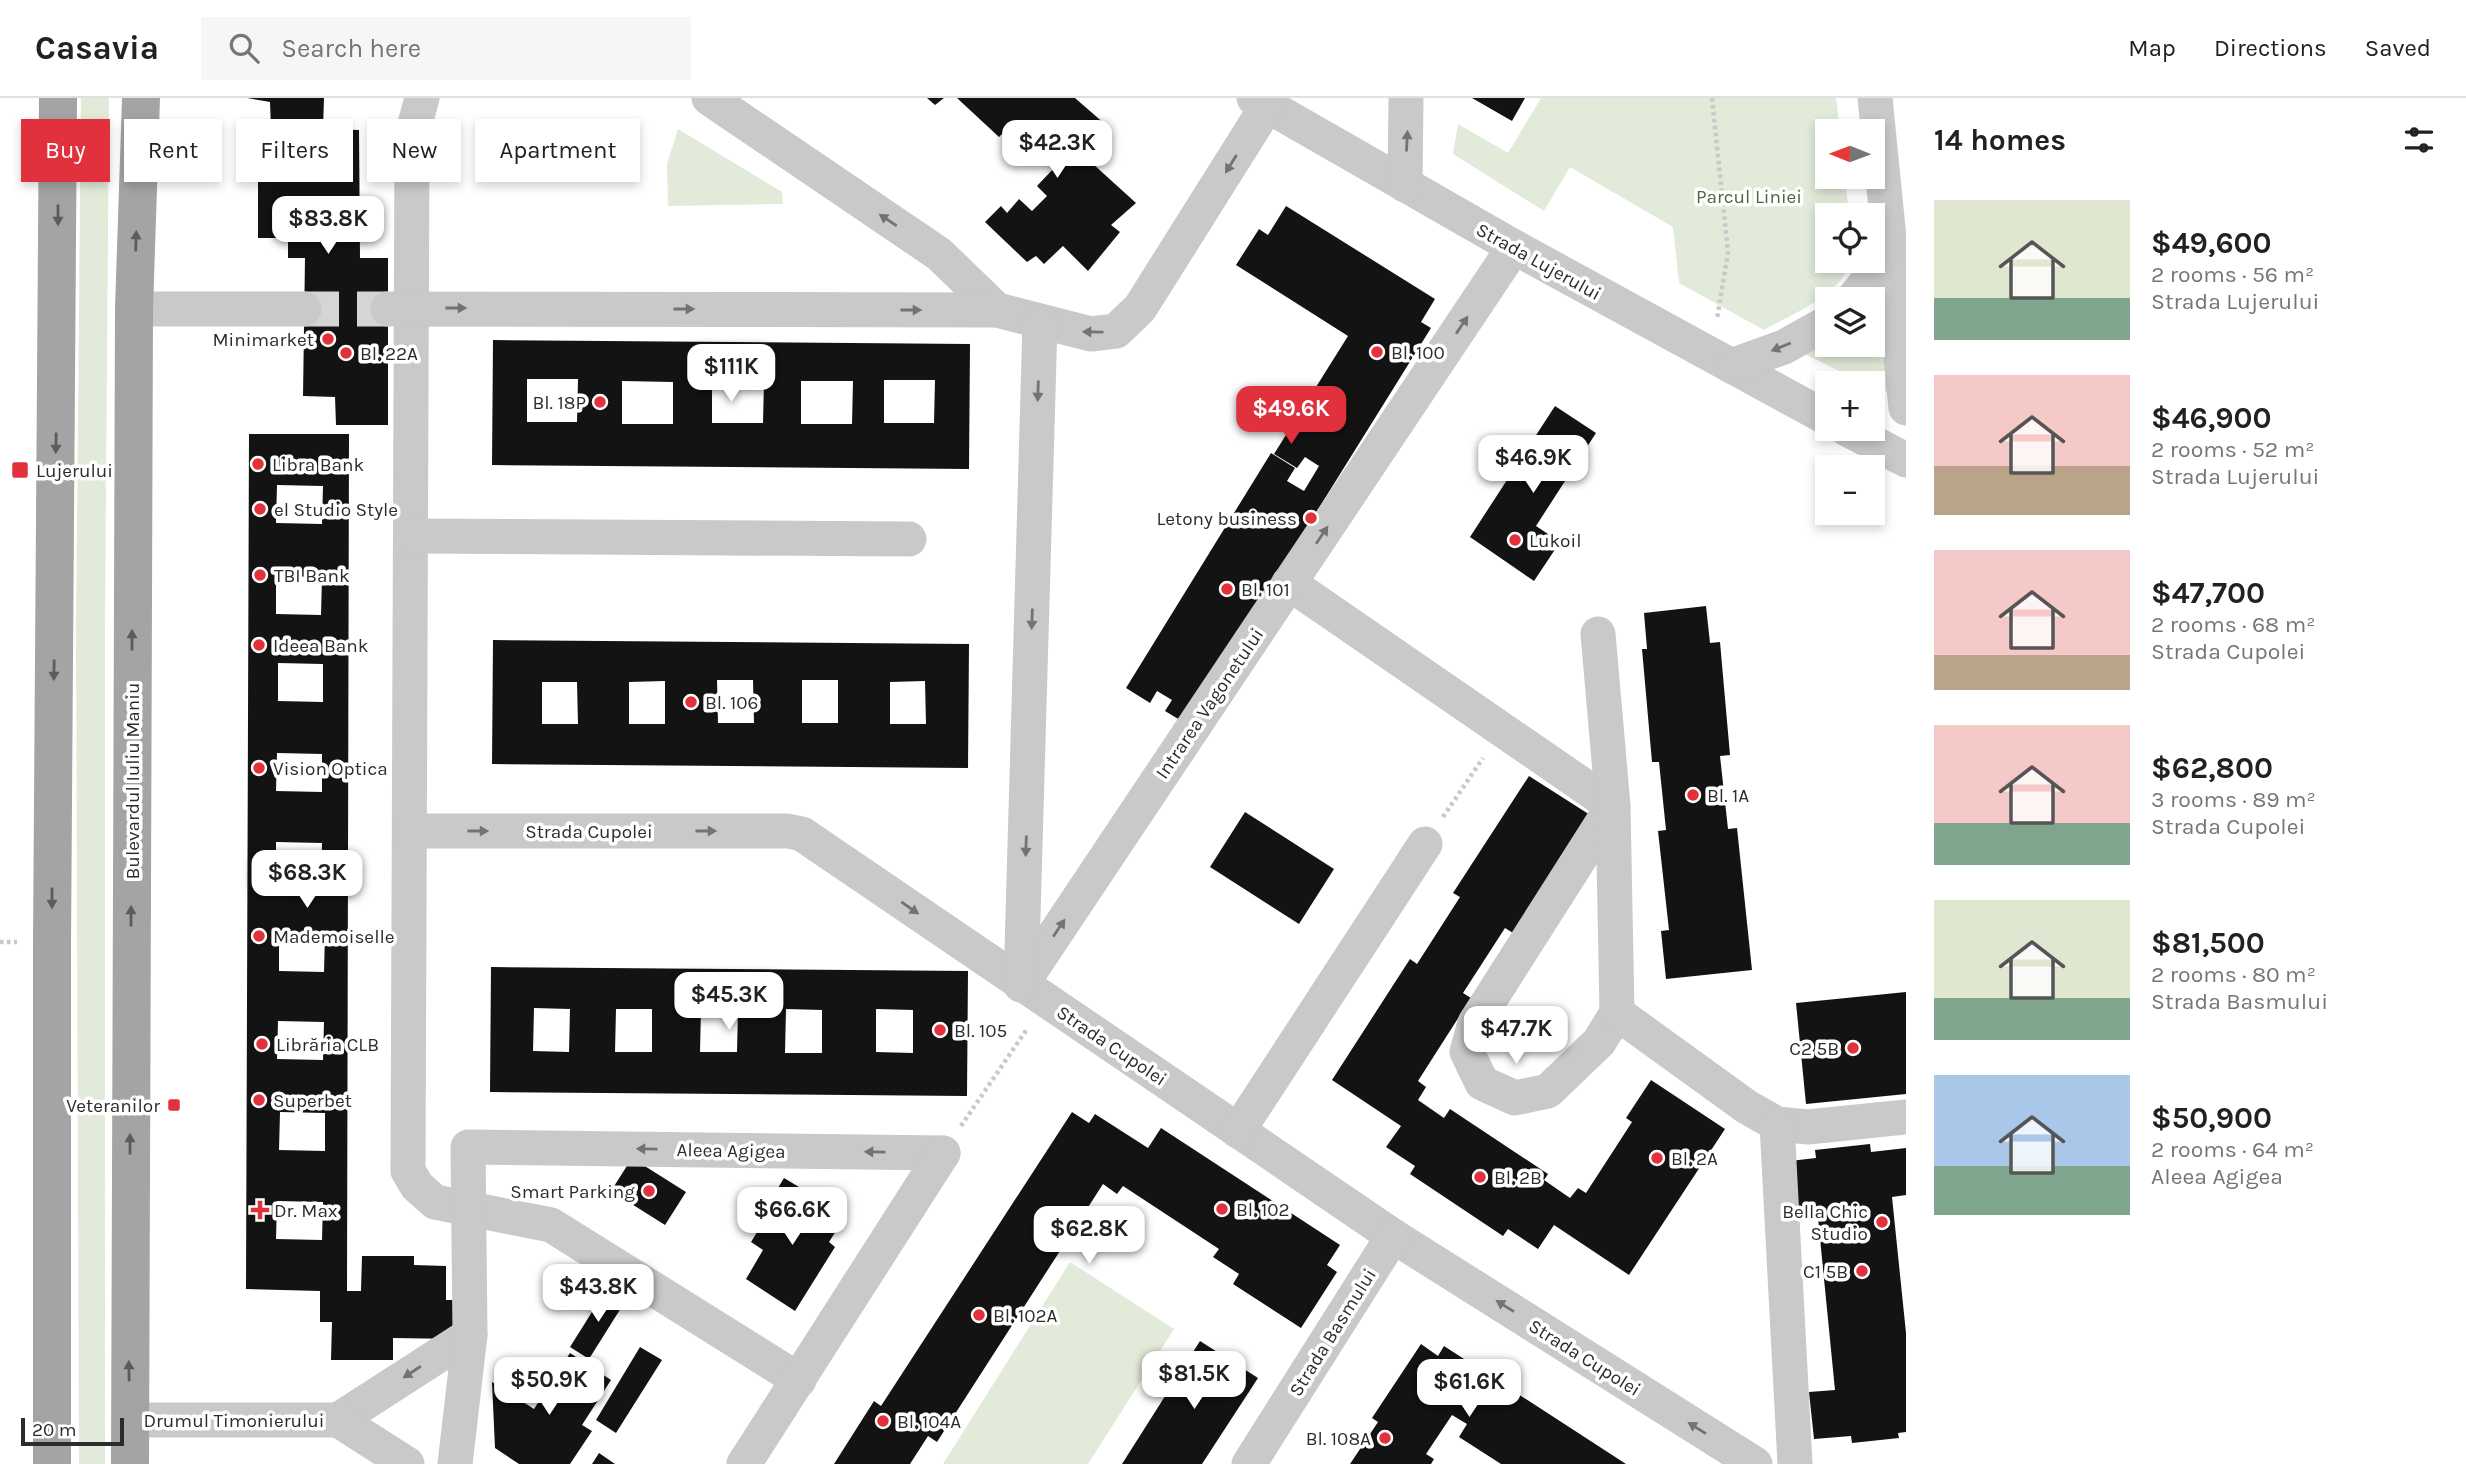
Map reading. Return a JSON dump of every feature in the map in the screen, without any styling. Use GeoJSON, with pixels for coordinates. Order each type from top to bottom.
{"type":"FeatureCollection","features":[{"type":"Feature","properties":{"kind":"main road"},"geometry":{"type":"LineString","coordinates":[[51,1464],[58,98]]}},
{"type":"Feature","properties":{"kind":"main road","name":"Bulevardul Iuliu Maniu"},"geometry":{"type":"LineString","coordinates":[[130,1464],[134,309],[141,98]]}},
{"type":"Feature","properties":{"kind":"street"},"geometry":{"type":"LineString","coordinates":[[422,98],[412,135],[400,309],[412,536],[408,1171],[417,1186],[435,1202],[551,1225],[799,1380]]}},
{"type":"Feature","properties":{"kind":"street"},"geometry":{"type":"LineString","coordinates":[[709,98],[939,254],[997,310]]}},
{"type":"Feature","properties":{"kind":"street"},"geometry":{"type":"LineString","coordinates":[[1405,185],[1408,123],[1406,98]]}},
{"type":"Feature","properties":{"kind":"street"},"geometry":{"type":"LineString","coordinates":[[1875,98],[1906,408]]}},
{"type":"Feature","properties":{"kind":"street"},"geometry":{"type":"LineString","coordinates":[[400,309],[997,310],[1091,334],[1116,331],[1140,308],[1261,102]]}},
{"type":"Feature","properties":{"kind":"street","name":"Strada Lujerului"},"geometry":{"type":"LineString","coordinates":[[1261,102],[1514,247],[1815,412]]}},
{"type":"Feature","properties":{"kind":"street"},"geometry":{"type":"LineString","coordinates":[[1863,287],[1871,277],[1888,226]]}},
{"type":"Feature","properties":{"kind":"street","name":"Intrarea Vagonetului"},"geometry":{"type":"LineString","coordinates":[[1034,993],[1289,583],[1514,247]]}},
{"type":"Feature","properties":{"kind":"street"},"geometry":{"type":"LineString","coordinates":[[134,309],[304,309]]}},
{"type":"Feature","properties":{"kind":"street"},"geometry":{"type":"LineString","coordinates":[[1034,993],[1040,323]]}},
{"type":"Feature","properties":{"kind":"street"},"geometry":{"type":"LineString","coordinates":[[1731,366],[1784,346],[1815,329]]}},
{"type":"Feature","properties":{"kind":"street"},"geometry":{"type":"LineString","coordinates":[[1870,441],[1906,460]]}},
{"type":"Feature","properties":{"kind":"street"},"geometry":{"type":"LineString","coordinates":[[412,536],[909,539]]}},
{"type":"Feature","properties":{"kind":"street"},"geometry":{"type":"LineString","coordinates":[[1289,583],[1613,807]]}},
{"type":"Feature","properties":{"kind":"street"},"geometry":{"type":"LineString","coordinates":[[1598,634],[1613,807],[1617,1013],[1599,1042],[1548,1091],[1515,1098],[1482,1083],[1467,1052],[1475,1023],[1613,807]]}},
{"type":"Feature","properties":{"kind":"street","name":"Strada Cupolei"},"geometry":{"type":"LineString","coordinates":[[410,831],[788,831],[803,834],[1393,1236],[1755,1464]]}},
{"type":"Feature","properties":{"kind":"street"},"geometry":{"type":"LineString","coordinates":[[1238,1131],[1425,844]]}},
{"type":"Feature","properties":{"kind":"street"},"geometry":{"type":"LineString","coordinates":[[1617,1013],[1747,1107],[1777,1124],[1808,1127],[1906,1117]]}},
{"type":"Feature","properties":{"kind":"street"},"geometry":{"type":"LineString","coordinates":[[1777,1124],[1794,1464]]}},
{"type":"Feature","properties":{"kind":"street","name":"Aleea Agigea"},"geometry":{"type":"LineString","coordinates":[[455,1464],[470,1335],[468,1147],[943,1153]]}},
{"type":"Feature","properties":{"kind":"street"},"geometry":{"type":"LineString","coordinates":[[744,1464],[943,1153]]}},
{"type":"Feature","properties":{"kind":"street","name":"Strada Basmului"},"geometry":{"type":"LineString","coordinates":[[1250,1464],[1393,1236]]}},
{"type":"Feature","properties":{"kind":"street"},"geometry":{"type":"LineString","coordinates":[[407,1464],[338,1420],[470,1335]]}},
{"type":"Feature","properties":{"kind":"street","name":"Drumul Timonierului"},"geometry":{"type":"LineString","coordinates":[[130,1420],[338,1420]]}},
{"type":"Feature","properties":{"kind":"path"},"geometry":{"type":"LineString","coordinates":[[1699,348],[1716,321],[1728,252],[1712,98]]}},
{"type":"Feature","properties":{"kind":"path"},"geometry":{"type":"LineString","coordinates":[[1425,844],[1502,730]]}},
{"type":"Feature","properties":{"kind":"path"},"geometry":{"type":"LineString","coordinates":[[943,1153],[1034,993]]}},
{"type":"Feature","properties":{"kind":"green space"},"geometry":{"type":"Polygon","coordinates":[[[81,98],[109,98],[109,119],[81,119],[81,98]]]}},
{"type":"Feature","properties":{"kind":"green space","name":"Parcul Liniei"},"geometry":{"type":"Polygon","coordinates":[[[1541,98],[1836,98],[1839,119],[1815,119],[1815,189],[1846,189],[1848,203],[1815,203],[1815,273],[1845,273],[1834,287],[1815,287],[1815,301],[1764,330],[1679,283],[1673,227],[1570,167],[1544,211],[1453,154],[1458,124],[1508,153],[1541,98]]]}},
{"type":"Feature","properties":{"kind":"green space"},"geometry":{"type":"Polygon","coordinates":[[[678,129],[782,192],[783,204],[668,206],[667,164],[678,129]]]}},
{"type":"Feature","properties":{"kind":"green space"},"geometry":{"type":"Polygon","coordinates":[[[80,182],[108,182],[105,626],[105,1464],[79,1464],[76,626],[80,182]]]}},
{"type":"Feature","properties":{"kind":"green space"},"geometry":{"type":"Polygon","coordinates":[[[1815,347],[1815,357],[1885,357],[1885,349],[1890,389],[1885,392],[1885,371],[1839,371],[1803,353],[1815,347]]]}},
{"type":"Feature","properties":{"kind":"green space"},"geometry":{"type":"Polygon","coordinates":[[[1070,1262],[1174,1329],[1088,1464],[943,1464],[1070,1262]]]}},
{"type":"Feature","properties":{"kind":"building","name":"Bl. 22A"},"geometry":{"type":"Polygon","coordinates":[[[247,98],[324,98],[323,119],[271,119],[270,102],[247,98]]]}},
{"type":"Feature","properties":{"kind":"building"},"geometry":{"type":"Polygon","coordinates":[[[927,98],[944,98],[935,105],[927,98]]]}},
{"type":"Feature","properties":{"kind":"building"},"geometry":{"type":"Polygon","coordinates":[[[957,98],[1075,98],[1106,125],[1082,154],[1136,203],[1111,225],[1120,232],[1088,271],[1063,246],[1044,264],[1036,256],[1027,262],[985,222],[1001,206],[1007,213],[1019,199],[1032,211],[1047,196],[1037,186],[1054,168],[1009,127],[999,137],[957,98]]]}},
{"type":"Feature","properties":{"kind":"building"},"geometry":{"type":"Polygon","coordinates":[[[1472,98],[1525,98],[1512,121],[1472,98]]]}},
{"type":"Feature","properties":{"kind":"building","name":"Bl. 22A"},"geometry":{"type":"Polygon","coordinates":[[[353,130],[359,130],[360,258],[388,258],[388,425],[336,425],[335,397],[303,396],[305,258],[288,258],[288,238],[258,238],[258,182],[353,182],[353,130]]]}},
{"type":"Feature","properties":{"kind":"building"},"geometry":{"type":"Polygon","coordinates":[[[1286,206],[1435,299],[1421,322],[1431,328],[1185,723],[1165,711],[1172,700],[1157,691],[1150,703],[1126,688],[1271,453],[1295,468],[1287,481],[1304,491],[1319,466],[1305,457],[1297,468],[1274,454],[1348,336],[1236,265],[1259,229],[1268,235],[1286,206]]]}},
{"type":"Feature","properties":{"kind":"building","name":"Bl. 18P"},"geometry":{"type":"Polygon","coordinates":[[[493,340],[970,344],[969,469],[492,465],[493,340]],[[527,379],[527,422],[577,422],[578,379],[527,379]],[[712,380],[712,423],[763,423],[764,380],[712,380]],[[884,380],[884,423],[934,423],[935,380],[884,380]],[[622,381],[622,424],[673,424],[673,382],[622,381]],[[801,381],[801,424],[852,424],[853,381],[801,381]]]}},
{"type":"Feature","properties":{"kind":"building","name":"Lukoil"},"geometry":{"type":"Polygon","coordinates":[[[1555,406],[1596,433],[1536,526],[1560,542],[1534,581],[1470,537],[1555,406]]]}},
{"type":"Feature","properties":{"kind":"building"},"geometry":{"type":"Polygon","coordinates":[[[249,434],[349,434],[347,1291],[361,1291],[362,1256],[414,1256],[414,1265],[446,1266],[446,1300],[457,1300],[457,1339],[393,1338],[393,1360],[331,1360],[332,1322],[320,1322],[320,1291],[246,1289],[249,434]],[[277,485],[276,523],[322,524],[323,486],[277,485]],[[276,576],[276,614],[321,615],[322,577],[276,576]],[[278,663],[278,701],[323,702],[323,664],[278,663]],[[277,753],[276,791],[322,792],[322,754],[277,753]],[[276,842],[276,880],[321,881],[322,843],[276,842]],[[279,934],[279,971],[324,972],[325,934],[279,934]],[[278,1021],[277,1059],[323,1060],[324,1022],[278,1021]],[[280,1112],[279,1150],[325,1151],[325,1113],[280,1112]],[[277,1201],[276,1239],[322,1240],[323,1202],[277,1201]]]}},
{"type":"Feature","properties":{"kind":"building","name":"Bl. 1A"},"geometry":{"type":"Polygon","coordinates":[[[1706,606],[1710,643],[1720,642],[1730,755],[1720,756],[1728,829],[1737,828],[1752,970],[1666,979],[1661,931],[1669,930],[1658,831],[1666,830],[1659,762],[1652,762],[1642,649],[1647,649],[1644,613],[1706,606]]]}},
{"type":"Feature","properties":{"kind":"building","name":"Bl. 106"},"geometry":{"type":"Polygon","coordinates":[[[493,640],[969,644],[968,768],[492,764],[493,640]],[[717,680],[718,723],[754,723],[753,680],[717,680]],[[802,680],[802,723],[838,723],[838,680],[802,680]],[[665,681],[629,682],[629,724],[665,724],[665,681]],[[925,681],[890,682],[890,724],[926,724],[925,681]],[[542,682],[542,724],[578,724],[577,682],[542,682]]]}},
{"type":"Feature","properties":{"kind":"building"},"geometry":{"type":"Polygon","coordinates":[[[1529,776],[1598,820],[1513,933],[1505,928],[1463,993],[1471,998],[1418,1081],[1426,1087],[1418,1100],[1444,1118],[1450,1109],[1548,1174],[1544,1180],[1570,1198],[1578,1188],[1586,1193],[1632,1122],[1626,1118],[1651,1080],[1725,1129],[1629,1275],[1554,1225],[1538,1249],[1508,1229],[1503,1236],[1410,1174],[1415,1166],[1386,1147],[1401,1126],[1332,1080],[1410,959],[1417,964],[1460,897],[1453,893],[1529,776]]]}},
{"type":"Feature","properties":{"kind":"building"},"geometry":{"type":"Polygon","coordinates":[[[1245,812],[1334,869],[1299,924],[1210,867],[1245,812]]]}},
{"type":"Feature","properties":{"kind":"building","name":"Bl. 105"},"geometry":{"type":"Polygon","coordinates":[[[491,967],[968,971],[967,1096],[490,1092],[491,967]],[[534,1008],[533,1051],[569,1052],[570,1009],[534,1008]],[[616,1009],[615,1052],[652,1052],[652,1009],[616,1009]],[[701,1009],[700,1052],[737,1052],[738,1009],[701,1009]],[[786,1009],[785,1053],[822,1053],[822,1010],[786,1009]],[[876,1009],[876,1052],[913,1053],[913,1010],[876,1009]]]}},
{"type":"Feature","properties":{"kind":"building","name":"C2 5B"},"geometry":{"type":"Polygon","coordinates":[[[1906,992],[1906,1094],[1806,1104],[1796,1003],[1906,992]]]}},
{"type":"Feature","properties":{"kind":"building"},"geometry":{"type":"Polygon","coordinates":[[[1072,1112],[1089,1123],[1095,1114],[1148,1148],[1161,1128],[1340,1245],[1327,1265],[1337,1272],[1301,1328],[1233,1284],[1239,1274],[1213,1257],[1219,1249],[1123,1186],[1117,1194],[1103,1184],[937,1442],[928,1436],[910,1464],[834,1464],[874,1401],[881,1406],[1072,1112]]]}},
{"type":"Feature","properties":{"kind":"building","name":"C1 5B"},"geometry":{"type":"Polygon","coordinates":[[[1870,1144],[1871,1152],[1906,1148],[1906,1195],[1892,1197],[1906,1333],[1906,1432],[1898,1433],[1899,1438],[1852,1443],[1851,1436],[1814,1439],[1809,1392],[1835,1390],[1817,1208],[1795,1210],[1790,1161],[1816,1158],[1815,1150],[1870,1144]]]}},
{"type":"Feature","properties":{"kind":"building","name":"Smart Parking"},"geometry":{"type":"Polygon","coordinates":[[[632,1158],[686,1192],[665,1225],[611,1191],[632,1158]]]}},
{"type":"Feature","properties":{"kind":"building"},"geometry":{"type":"Polygon","coordinates":[[[784,1178],[799,1187],[794,1194],[841,1223],[829,1242],[835,1247],[795,1311],[746,1279],[763,1250],[751,1242],[773,1206],[769,1203],[784,1178]]]}},
{"type":"Feature","properties":{"kind":"building"},"geometry":{"type":"Polygon","coordinates":[[[607,1288],[626,1300],[589,1359],[570,1347],[607,1288]]]}},
{"type":"Feature","properties":{"kind":"building"},"geometry":{"type":"Polygon","coordinates":[[[1200,1341],[1258,1378],[1202,1464],[1122,1464],[1200,1341]]]}},
{"type":"Feature","properties":{"kind":"building"},"geometry":{"type":"Polygon","coordinates":[[[1421,1344],[1438,1356],[1444,1346],[1626,1464],[1501,1464],[1459,1437],[1467,1424],[1452,1415],[1426,1454],[1434,1459],[1431,1464],[1350,1464],[1378,1422],[1372,1418],[1421,1344]]]}},
{"type":"Feature","properties":{"kind":"building"},"geometry":{"type":"Polygon","coordinates":[[[640,1347],[662,1360],[616,1433],[596,1420],[640,1347]]]}},
{"type":"Feature","properties":{"kind":"building"},"geometry":{"type":"Polygon","coordinates":[[[570,1353],[611,1380],[582,1425],[592,1431],[570,1464],[519,1464],[495,1448],[492,1382],[534,1409],[570,1353]]]}},
{"type":"Feature","properties":{"kind":"building"},"geometry":{"type":"Polygon","coordinates":[[[599,1453],[615,1464],[592,1464],[599,1453]]]}},
{"type":"Feature","properties":{"kind":"tunnel"},"geometry":{"type":"LineString","coordinates":[[304,309],[388,309]]}},
{"type":"Feature","properties":{"kind":"place","name":"Minimarket"},"geometry":{"type":"Point","coordinates":[328,339]}},
{"type":"Feature","properties":{"kind":"place","name":"Bl. 100"},"geometry":{"type":"Point","coordinates":[1377,352]}},
{"type":"Feature","properties":{"kind":"place","name":"Bl. 22A"},"geometry":{"type":"Point","coordinates":[346,353]}},
{"type":"Feature","properties":{"kind":"place","name":"Bl. 18P"},"geometry":{"type":"Point","coordinates":[600,402]}},
{"type":"Feature","properties":{"kind":"place","name":"Libra Bank"},"geometry":{"type":"Point","coordinates":[258,464]}},
{"type":"Feature","properties":{"kind":"place","name":"Lujerului"},"geometry":{"type":"Point","coordinates":[20,470]}},
{"type":"Feature","properties":{"kind":"place","name":"el Studio Style"},"geometry":{"type":"Point","coordinates":[260,509]}},
{"type":"Feature","properties":{"kind":"place","name":"Letony business"},"geometry":{"type":"Point","coordinates":[1311,518]}},
{"type":"Feature","properties":{"kind":"place","name":"Lukoil"},"geometry":{"type":"Point","coordinates":[1515,540]}},
{"type":"Feature","properties":{"kind":"place","name":"TBI Bank"},"geometry":{"type":"Point","coordinates":[260,575]}},
{"type":"Feature","properties":{"kind":"place","name":"Bl. 101"},"geometry":{"type":"Point","coordinates":[1227,589]}},
{"type":"Feature","properties":{"kind":"place","name":"Ideea Bank"},"geometry":{"type":"Point","coordinates":[259,645]}},
{"type":"Feature","properties":{"kind":"place","name":"Bl. 106"},"geometry":{"type":"Point","coordinates":[691,702]}},
{"type":"Feature","properties":{"kind":"place","name":"Vision Optica"},"geometry":{"type":"Point","coordinates":[259,768]}},
{"type":"Feature","properties":{"kind":"place","name":"Bl. 1A"},"geometry":{"type":"Point","coordinates":[1693,795]}},
{"type":"Feature","properties":{"kind":"place","name":"Mademoiselle"},"geometry":{"type":"Point","coordinates":[259,936]}},
{"type":"Feature","properties":{"kind":"place","name":"Bl. 105"},"geometry":{"type":"Point","coordinates":[940,1030]}},
{"type":"Feature","properties":{"kind":"place","name":"Librăria CLB"},"geometry":{"type":"Point","coordinates":[262,1044]}},
{"type":"Feature","properties":{"kind":"place","name":"C2 5B"},"geometry":{"type":"Point","coordinates":[1853,1048]}},
{"type":"Feature","properties":{"kind":"place","name":"Superbet"},"geometry":{"type":"Point","coordinates":[259,1100]}},
{"type":"Feature","properties":{"kind":"place","name":"Veteranilor"},"geometry":{"type":"Point","coordinates":[174,1105]}},
{"type":"Feature","properties":{"kind":"place","name":"Bl. 2A"},"geometry":{"type":"Point","coordinates":[1657,1158]}},
{"type":"Feature","properties":{"kind":"place","name":"Bl. 2B"},"geometry":{"type":"Point","coordinates":[1480,1177]}},
{"type":"Feature","properties":{"kind":"place","name":"Smart Parking"},"geometry":{"type":"Point","coordinates":[649,1191]}},
{"type":"Feature","properties":{"kind":"place","name":"Bl. 102"},"geometry":{"type":"Point","coordinates":[1222,1209]}},
{"type":"Feature","properties":{"kind":"place","name":"Dr. Max"},"geometry":{"type":"Point","coordinates":[260,1210]}},
{"type":"Feature","properties":{"kind":"place","name":"Bella Chic Studio"},"geometry":{"type":"Point","coordinates":[1882,1222]}},
{"type":"Feature","properties":{"kind":"place","name":"C1 5B"},"geometry":{"type":"Point","coordinates":[1862,1271]}},
{"type":"Feature","properties":{"kind":"place","name":"Bl. 102A"},"geometry":{"type":"Point","coordinates":[979,1315]}},
{"type":"Feature","properties":{"kind":"place","name":"Bl. 104A"},"geometry":{"type":"Point","coordinates":[883,1421]}},
{"type":"Feature","properties":{"kind":"place","name":"Bl. 108A"},"geometry":{"type":"Point","coordinates":[1385,1438]}}]}
